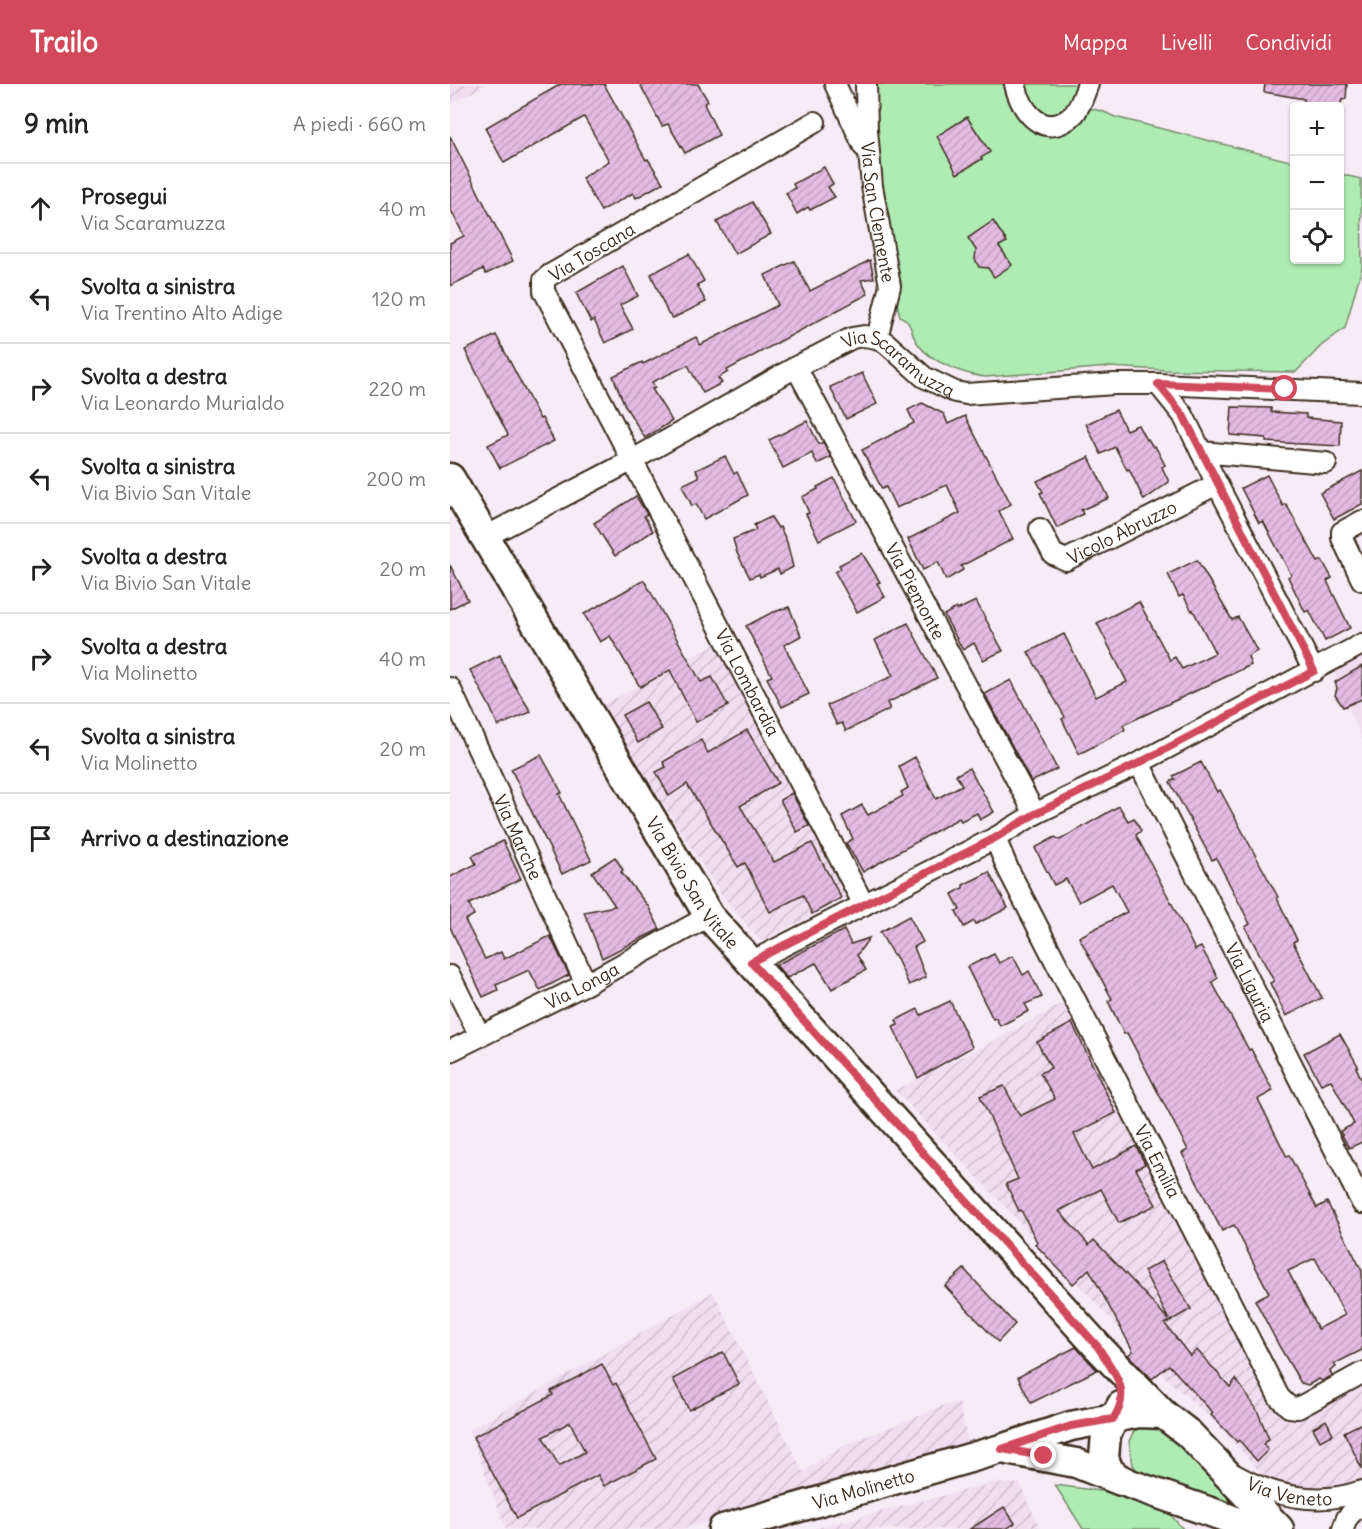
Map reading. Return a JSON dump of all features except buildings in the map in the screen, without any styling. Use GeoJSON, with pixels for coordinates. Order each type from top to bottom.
{"type":"FeatureCollection","features":[{"type":"Feature","properties":{"kind":"main road","name":"Via Bivio San Vitale"},"geometry":{"type":"LineString","coordinates":[[450,478],[709,915],[1098,1347],[1163,1414],[1189,1434],[1279,1529]]}},
{"type":"Feature","properties":{"kind":"main road","name":"Via Bivio San Vitale"},"geometry":{"type":"LineString","coordinates":[[1098,1347],[1121,1384],[1121,1407],[1106,1434],[1104,1458],[1109,1470],[1130,1484],[1254,1529]]}},
{"type":"Feature","properties":{"kind":"main road"},"geometry":{"type":"LineString","coordinates":[[1113,1419],[1139,1413],[1163,1414]]}},
{"type":"Feature","properties":{"kind":"main road","name":"Via Molinetto"},"geometry":{"type":"LineString","coordinates":[[723,1529],[1002,1449],[1071,1426],[1113,1419]]}},
{"type":"Feature","properties":{"kind":"main road","name":"Via Molinetto"},"geometry":{"type":"LineString","coordinates":[[1002,1449],[1076,1463],[1130,1484]]}},
{"type":"Feature","properties":{"kind":"street"},"geometry":{"type":"LineString","coordinates":[[835,84],[869,158]]}},
{"type":"Feature","properties":{"kind":"street","name":"Via San Clemente"},"geometry":{"type":"LineString","coordinates":[[866,84],[869,158],[890,286],[877,338]]}},
{"type":"Feature","properties":{"kind":"street"},"geometry":{"type":"LineString","coordinates":[[1016,84],[1018,98],[1025,109],[1040,123],[1052,125],[1062,124],[1075,112],[1088,84]]}},
{"type":"Feature","properties":{"kind":"street","name":"Via Toscana"},"geometry":{"type":"LineString","coordinates":[[631,461],[544,291],[544,280],[815,122]]}},
{"type":"Feature","properties":{"kind":"street","name":"Via Scaramuzza"},"geometry":{"type":"LineString","coordinates":[[485,537],[631,461],[796,366],[852,338],[864,336],[877,338],[886,344],[924,377],[955,392],[966,394],[1116,384],[1362,393]]}},
{"type":"Feature","properties":{"kind":"street","name":"Via Piemonte"},"geometry":{"type":"LineString","coordinates":[[796,366],[1035,814]]}},
{"type":"Feature","properties":{"kind":"street"},"geometry":{"type":"LineString","coordinates":[[1158,384],[1183,415],[1314,671]]}},
{"type":"Feature","properties":{"kind":"street"},"geometry":{"type":"LineString","coordinates":[[1201,452],[1326,463]]}},
{"type":"Feature","properties":{"kind":"street","name":"Via Lombardia"},"geometry":{"type":"LineString","coordinates":[[631,461],[864,905]]}},
{"type":"Feature","properties":{"kind":"street","name":"Vicolo Abruzzo"},"geometry":{"type":"LineString","coordinates":[[1040,529],[1053,554],[1066,560],[1217,484]]}},
{"type":"Feature","properties":{"kind":"street"},"geometry":{"type":"LineString","coordinates":[[1362,521],[1342,532],[1342,538],[1362,580]]}},
{"type":"Feature","properties":{"kind":"street"},"geometry":{"type":"LineString","coordinates":[[751,962],[995,838],[1035,814],[1139,763],[1362,644]]}},
{"type":"Feature","properties":{"kind":"street","name":"Via Marche"},"geometry":{"type":"LineString","coordinates":[[450,688],[586,984]]}},
{"type":"Feature","properties":{"kind":"street","name":"Via Liguria"},"geometry":{"type":"LineString","coordinates":[[1139,763],[1362,1203]]}},
{"type":"Feature","properties":{"kind":"street","name":"Via Emilia"},"geometry":{"type":"LineString","coordinates":[[995,838],[1008,869],[1280,1396],[1290,1407],[1298,1408],[1362,1373]]}},
{"type":"Feature","properties":{"kind":"street","name":"Via Longa"},"geometry":{"type":"LineString","coordinates":[[450,1051],[586,984],[709,915]]}},
{"type":"Feature","properties":{"kind":"street"},"geometry":{"type":"LineString","coordinates":[[450,976],[480,1036]]}},
{"type":"Feature","properties":{"kind":"street","name":"Via Veneto"},"geometry":{"type":"LineString","coordinates":[[1222,1469],[1258,1487],[1286,1495],[1314,1499],[1362,1491]]}},
{"type":"Feature","properties":{"kind":"street","name":"Via Veneto"},"geometry":{"type":"LineString","coordinates":[[1342,1529],[1347,1518],[1362,1502]]}},
{"type":"Feature","properties":{"kind":"shaded area"},"geometry":{"type":"Polygon","coordinates":[[[450,84],[487,84],[450,104],[450,84]]]}},
{"type":"Feature","properties":{"kind":"shaded area"},"geometry":{"type":"Polygon","coordinates":[[[722,640],[853,894],[764,940],[759,940],[721,894],[629,750],[598,695],[605,704],[722,640]]]}},
{"type":"Feature","properties":{"kind":"shaded area"},"geometry":{"type":"Polygon","coordinates":[[[1362,643],[1362,739],[1328,660],[1362,643]]]}},
{"type":"Feature","properties":{"kind":"shaded area"},"geometry":{"type":"Polygon","coordinates":[[[1071,999],[1289,1422],[1362,1384],[1362,1483],[1354,1487],[1274,1487],[1213,1420],[1170,1382],[895,1090],[996,1040],[1071,999]]]}},
{"type":"Feature","properties":{"kind":"shaded area"},"geometry":{"type":"Polygon","coordinates":[[[713,1292],[803,1472],[848,1444],[943,1406],[959,1402],[970,1453],[683,1529],[506,1529],[469,1430],[713,1292]]]}},
{"type":"Feature","properties":{"kind":"shaded area"},"geometry":{"type":"Polygon","coordinates":[[[996,1482],[1020,1483],[1040,1529],[814,1529],[996,1482]]]}},
{"type":"Feature","properties":{"kind":"green space"},"geometry":{"type":"Polygon","coordinates":[[[868,84],[1091,84],[1088,108],[1115,117],[1290,161],[1290,264],[1344,264],[1344,175],[1361,179],[1362,267],[1345,328],[1321,346],[1296,372],[1109,367],[986,377],[969,374],[940,362],[924,351],[915,340],[907,321],[900,316],[880,237],[868,84]]]}},
{"type":"Feature","properties":{"kind":"green space"},"geometry":{"type":"Polygon","coordinates":[[[1146,1425],[1163,1428],[1259,1521],[1138,1472],[1133,1465],[1129,1441],[1134,1431],[1146,1425]]]}},
{"type":"Feature","properties":{"kind":"green space"},"geometry":{"type":"Polygon","coordinates":[[[1055,1485],[1138,1496],[1167,1511],[1183,1529],[1083,1529],[1055,1485]]]}},
{"type":"Feature","properties":{"kind":"route"},"geometry":{"type":"LineString","coordinates":[[1044,1456],[1002,1449],[1071,1426],[1113,1419],[1122,1401],[1121,1384],[1118,1378],[1098,1347],[751,962],[995,838],[1035,814],[1139,763],[1314,671],[1183,415],[1158,384],[1285,389]]}}]}
